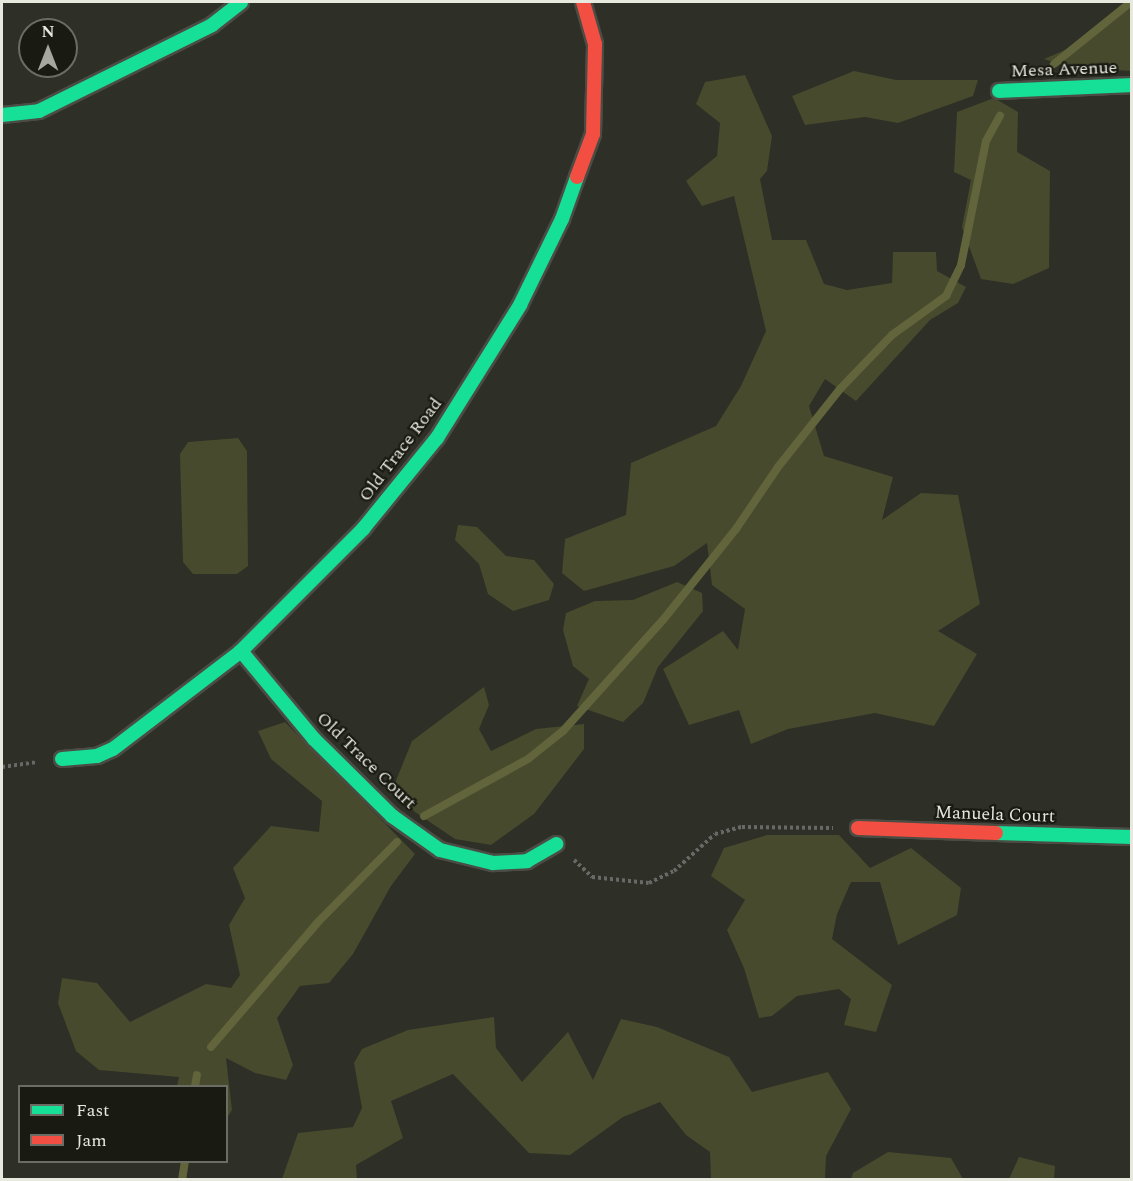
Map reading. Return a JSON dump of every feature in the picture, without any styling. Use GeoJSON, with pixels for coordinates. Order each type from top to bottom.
{"type":"FeatureCollection","features":[{"type":"Feature","properties":{"kind":"street"},"geometry":{"type":"LineString","coordinates":[[2,115],[39,111],[212,25],[241,2]]}},
{"type":"Feature","properties":{"kind":"street","name":"Old Trace Road"},"geometry":{"type":"LineString","coordinates":[[62,759],[97,756],[113,749],[241,651],[363,529],[437,438],[520,305],[562,219],[593,134],[596,44],[583,2]]}},
{"type":"Feature","properties":{"kind":"street","name":"Mesa Avenue"},"geometry":{"type":"LineString","coordinates":[[999,91],[1131,85]]}},
{"type":"Feature","properties":{"kind":"street","name":"Old Trace Court"},"geometry":{"type":"LineString","coordinates":[[241,651],[322,746],[392,816],[440,850],[493,863],[527,861],[557,844]]}},
{"type":"Feature","properties":{"kind":"street","name":"Manuela Court"},"geometry":{"type":"LineString","coordinates":[[858,828],[1131,837]]}},
{"type":"Feature","properties":{"kind":"path"},"geometry":{"type":"LineString","coordinates":[[2,767],[62,759]]}},
{"type":"Feature","properties":{"kind":"path"},"geometry":{"type":"LineString","coordinates":[[557,844],[592,877],[649,883],[674,871],[715,834],[742,827],[858,828]]}},
{"type":"Feature","properties":{"kind":"green space"},"geometry":{"type":"Polygon","coordinates":[[[1126,2],[1131,2],[1131,71],[1068,67],[1044,59],[1065,50],[1126,2]]]}},
{"type":"Feature","properties":{"kind":"green space"},"geometry":{"type":"Polygon","coordinates":[[[854,71],[896,80],[978,80],[973,96],[898,123],[865,117],[805,125],[792,96],[854,71]]]}},
{"type":"Feature","properties":{"kind":"green space"},"geometry":{"type":"Polygon","coordinates":[[[745,75],[772,136],[767,171],[760,179],[772,240],[806,240],[824,284],[847,290],[892,283],[893,252],[936,252],[937,271],[966,287],[958,303],[930,320],[856,401],[825,379],[809,406],[824,456],[893,477],[882,520],[921,493],[958,495],[980,604],[938,631],[977,654],[934,726],[875,713],[788,729],[751,744],[739,710],[689,725],[663,669],[723,631],[738,650],[745,609],[712,585],[707,543],[674,566],[584,591],[562,573],[565,539],[626,515],[631,463],[716,426],[741,386],[766,331],[734,196],[702,206],[686,181],[717,156],[720,123],[696,104],[705,82],[745,75]]]}},
{"type":"Feature","properties":{"kind":"green space"},"geometry":{"type":"Polygon","coordinates":[[[994,98],[1018,112],[1017,152],[1050,171],[1049,268],[1013,284],[981,279],[962,227],[971,180],[954,172],[957,112],[994,98]]]}},
{"type":"Feature","properties":{"kind":"green space"},"geometry":{"type":"Polygon","coordinates":[[[238,438],[247,451],[248,566],[237,574],[193,574],[183,562],[180,454],[188,442],[238,438]]]}},
{"type":"Feature","properties":{"kind":"green space"},"geometry":{"type":"Polygon","coordinates":[[[458,525],[477,527],[506,556],[534,560],[554,584],[549,600],[513,611],[488,594],[479,564],[455,540],[458,525]]]}},
{"type":"Feature","properties":{"kind":"green space"},"geometry":{"type":"Polygon","coordinates":[[[677,582],[702,593],[703,611],[658,667],[643,703],[623,722],[577,706],[589,679],[573,666],[563,630],[566,613],[595,601],[633,600],[677,582]]]}},
{"type":"Feature","properties":{"kind":"green space"},"geometry":{"type":"Polygon","coordinates":[[[484,687],[489,705],[479,729],[491,751],[536,729],[584,724],[584,749],[534,814],[491,845],[455,839],[415,812],[393,788],[412,741],[484,687]]]}},
{"type":"Feature","properties":{"kind":"green space"},"geometry":{"type":"Polygon","coordinates":[[[285,722],[415,854],[391,886],[353,954],[329,983],[300,986],[277,1018],[293,1065],[286,1080],[255,1073],[226,1058],[232,1110],[228,1116],[228,1085],[177,1085],[179,1077],[99,1070],[76,1051],[58,1003],[62,978],[97,983],[130,1022],[206,984],[231,988],[240,975],[229,925],[245,898],[233,868],[271,826],[319,832],[322,801],[271,759],[258,731],[285,722]]]}},
{"type":"Feature","properties":{"kind":"green space"},"geometry":{"type":"Polygon","coordinates":[[[767,835],[839,835],[870,868],[911,848],[961,888],[957,915],[898,945],[880,882],[851,882],[837,914],[832,939],[892,985],[876,1032],[844,1025],[851,999],[839,989],[797,996],[772,1016],[759,1018],[744,968],[727,930],[745,900],[711,876],[724,848],[767,835]]]}},
{"type":"Feature","properties":{"kind":"green space"},"geometry":{"type":"Polygon","coordinates":[[[494,1017],[496,1048],[522,1082],[568,1032],[593,1080],[621,1019],[657,1027],[729,1057],[752,1092],[828,1072],[851,1109],[826,1156],[825,1179],[711,1179],[710,1152],[686,1135],[660,1102],[623,1117],[570,1155],[529,1153],[453,1074],[391,1101],[403,1138],[356,1165],[357,1179],[282,1179],[298,1133],[353,1127],[362,1108],[354,1063],[362,1049],[408,1030],[494,1017]]]}},
{"type":"Feature","properties":{"kind":"green space"},"geometry":{"type":"Polygon","coordinates":[[[888,1152],[951,1158],[963,1179],[851,1179],[853,1173],[888,1152]]]}},
{"type":"Feature","properties":{"kind":"green space"},"geometry":{"type":"Polygon","coordinates":[[[1019,1157],[1055,1166],[1054,1179],[1009,1179],[1019,1157]]]}},
{"type":"Feature","properties":{"kind":"waterway"},"geometry":{"type":"LineString","coordinates":[[1054,64],[1131,2]]}},
{"type":"Feature","properties":{"kind":"waterway"},"geometry":{"type":"LineString","coordinates":[[424,816],[528,759],[563,731],[663,620],[736,529],[778,467],[840,389],[892,335],[946,296],[961,265],[986,141],[1000,116]]}},
{"type":"Feature","properties":{"kind":"waterway"},"geometry":{"type":"LineString","coordinates":[[211,1047],[319,921],[397,842]]}},
{"type":"Feature","properties":{"kind":"waterway"},"geometry":{"type":"LineString","coordinates":[[195,1085],[197,1075]]}},
{"type":"Feature","properties":{"kind":"waterway"},"geometry":{"type":"LineString","coordinates":[[182,1180],[185,1163]]}},
{"type":"Feature","properties":{"kind":"traffic: fast"},"geometry":{"type":"LineString","coordinates":[[2,115],[39,111],[212,25],[241,2]]}},
{"type":"Feature","properties":{"kind":"traffic: fast"},"geometry":{"type":"LineString","coordinates":[[999,91],[1132,85]]}},
{"type":"Feature","properties":{"kind":"traffic: fast"},"geometry":{"type":"LineString","coordinates":[[62,759],[97,756],[113,749],[241,651],[363,529],[437,438],[520,305],[562,219],[577,177]]}},
{"type":"Feature","properties":{"kind":"traffic: fast"},"geometry":{"type":"LineString","coordinates":[[241,651],[314,739],[392,816],[440,850],[493,863],[527,861],[557,844]]}},
{"type":"Feature","properties":{"kind":"traffic: fast"},"geometry":{"type":"LineString","coordinates":[[996,833],[1132,837]]}},
{"type":"Feature","properties":{"kind":"traffic: jam"},"geometry":{"type":"LineString","coordinates":[[577,177],[593,134],[595,44],[583,2]]}},
{"type":"Feature","properties":{"kind":"traffic: jam"},"geometry":{"type":"LineString","coordinates":[[858,828],[996,833]]}}]}
